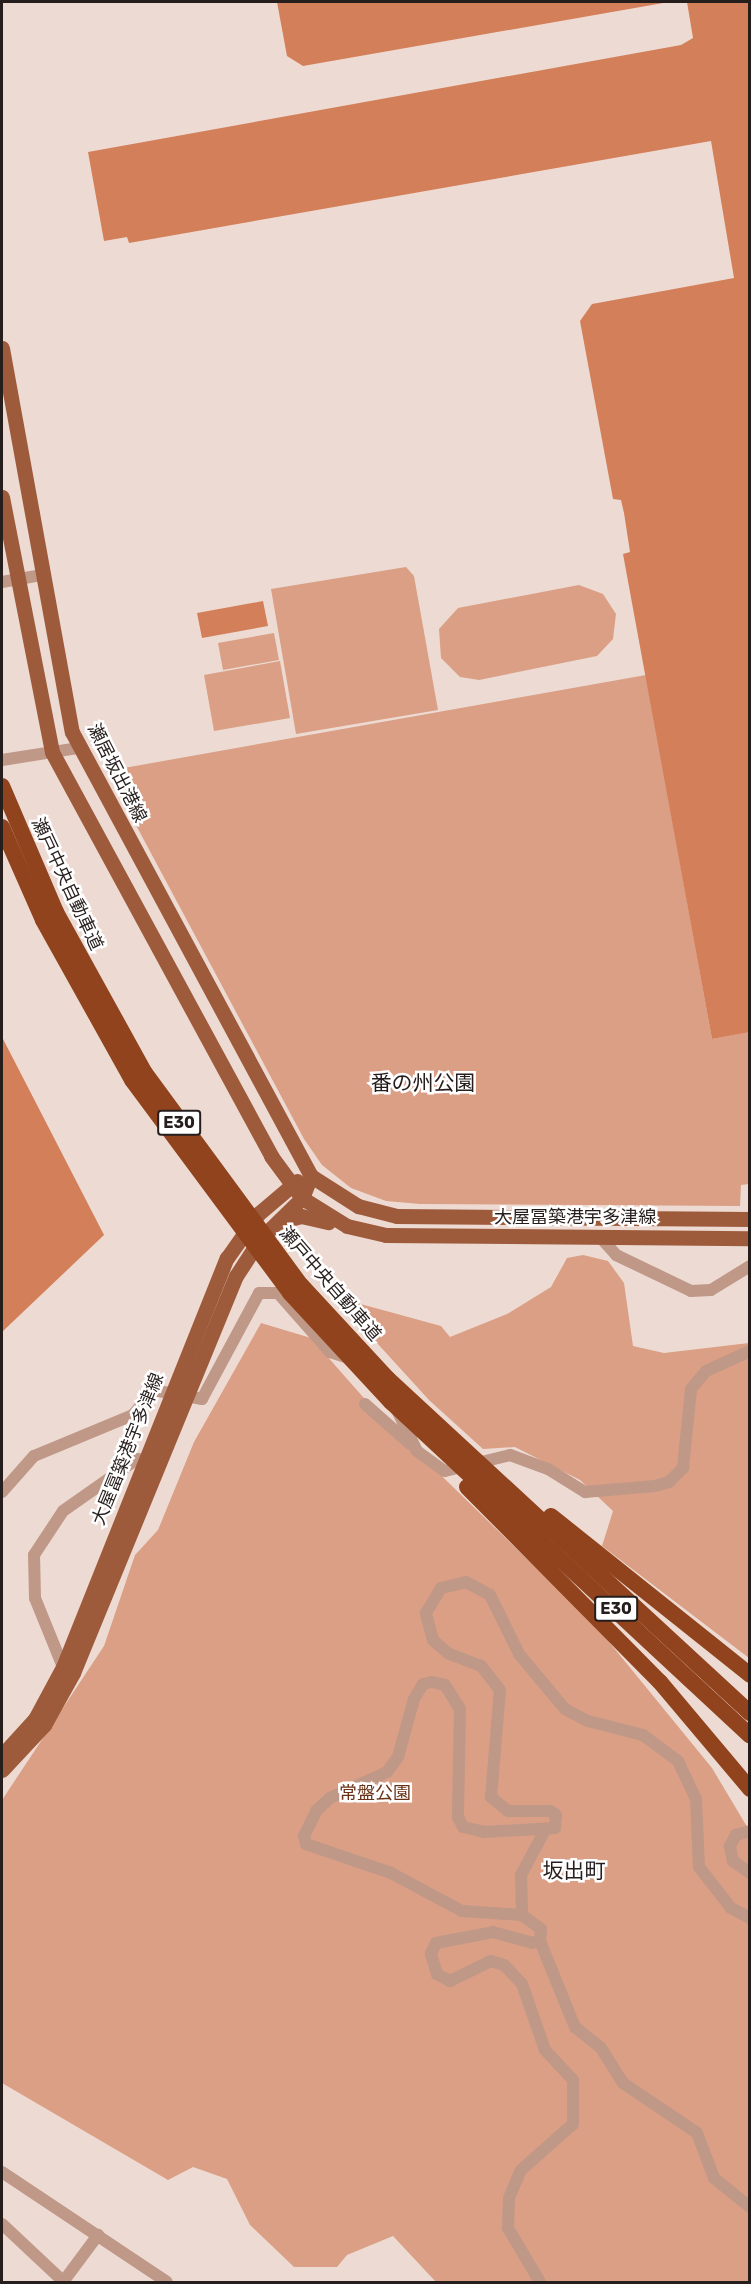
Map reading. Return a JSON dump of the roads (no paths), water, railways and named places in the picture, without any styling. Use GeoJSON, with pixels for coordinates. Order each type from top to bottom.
{"type":"FeatureCollection","features":[{"type":"Feature","properties":{"kind":"highway","name":"瀬戸中央自動車道"},"geometry":{"type":"LineString","coordinates":[[2,786],[56,912],[99,995],[189,1138],[301,1285],[424,1413],[486,1482],[750,1736]]}},
{"type":"Feature","properties":{"kind":"highway","name":"瀬戸中央自動車道"},"geometry":{"type":"LineString","coordinates":[[2,827],[43,920],[132,1080],[237,1227],[340,1350],[486,1482],[750,1713]]}},
{"type":"Feature","properties":{"kind":"highway"},"geometry":{"type":"LineString","coordinates":[[486,1482],[750,1675]]}},
{"type":"Feature","properties":{"kind":"highway"},"geometry":{"type":"LineString","coordinates":[[486,1482],[750,1789]]}},
{"type":"Feature","properties":{"kind":"main road","name":"瀬居坂出港線"},"geometry":{"type":"LineString","coordinates":[[2,348],[67,715],[79,748],[311,1176]]}},
{"type":"Feature","properties":{"kind":"main road"},"geometry":{"type":"LineString","coordinates":[[2,497],[9,581],[52,752],[290,1184],[302,1198]]}},
{"type":"Feature","properties":{"kind":"main road","name":"大屋冨築港宇多津線"},"geometry":{"type":"LineString","coordinates":[[2,1770],[44,1725],[178,1393],[227,1258],[246,1228],[290,1184],[311,1176]]}},
{"type":"Feature","properties":{"kind":"main road","name":"大屋冨築港宇多津線"},"geometry":{"type":"LineString","coordinates":[[110,1565],[145,1460],[236,1276],[270,1227],[302,1198],[311,1176]]}},
{"type":"Feature","properties":{"kind":"main road","name":"大屋冨築港宇多津線"},"geometry":{"type":"LineString","coordinates":[[311,1176],[345,1200],[383,1214],[750,1220]]}},
{"type":"Feature","properties":{"kind":"main road","name":"大屋冨築港宇多津線"},"geometry":{"type":"LineString","coordinates":[[302,1198],[348,1226],[386,1235],[750,1238]]}},
{"type":"Feature","properties":{"kind":"main road"},"geometry":{"type":"LineString","coordinates":[[270,1227],[301,1216],[386,1235]]}},
{"type":"Feature","properties":{"kind":"main road"},"geometry":{"type":"LineString","coordinates":[[512,1217],[512,1236]]}},
{"type":"Feature","properties":{"kind":"main road","name":"大屋冨築港宇多津線"},"geometry":{"type":"LineString","coordinates":[[4,1752],[35,1719],[68,1670]]}},
{"type":"Feature","properties":{"kind":"street"},"geometry":{"type":"LineString","coordinates":[[9,581],[42,575]]}},
{"type":"Feature","properties":{"kind":"street"},"geometry":{"type":"LineString","coordinates":[[2,760],[79,748]]}},
{"type":"Feature","properties":{"kind":"street"},"geometry":{"type":"LineString","coordinates":[[600,1237],[616,1255],[691,1291],[711,1290],[750,1266]]}},
{"type":"Feature","properties":{"kind":"street"},"geometry":{"type":"LineString","coordinates":[[2,1492],[34,1456],[133,1415],[153,1390],[202,1399],[259,1293],[269,1290],[291,1304],[330,1352],[358,1361],[380,1379],[417,1451]]}},
{"type":"Feature","properties":{"kind":"street"},"geometry":{"type":"LineString","coordinates":[[365,1404],[417,1451],[445,1471],[487,1457],[522,1457],[585,1492],[669,1482],[683,1468],[692,1389],[706,1371],[750,1351]]}},
{"type":"Feature","properties":{"kind":"street"},"geometry":{"type":"LineString","coordinates":[[68,1670],[35,1598],[32,1569],[38,1546],[63,1511],[136,1459],[145,1460]]}},
{"type":"Feature","properties":{"kind":"street"},"geometry":{"type":"LineString","coordinates":[[748,1921],[699,1867],[696,1799],[678,1761],[643,1735],[588,1721],[565,1709],[519,1654],[490,1595],[466,1582],[448,1584],[429,1603],[428,1631],[440,1648],[481,1666],[495,1680],[501,1707],[492,1773],[496,1806],[556,1815],[555,1828],[544,1832],[526,1826],[484,1832],[463,1827],[458,1817],[460,1709],[445,1685],[432,1682],[423,1684],[414,1699],[398,1757],[387,1772],[330,1798],[305,1828],[306,1844],[391,1872],[462,1911],[522,1915],[541,1929],[540,1941],[575,2027],[601,2048],[623,2083],[697,2133],[714,2178],[750,2207]]}},
{"type":"Feature","properties":{"kind":"street"},"geometry":{"type":"LineString","coordinates":[[750,1831],[736,1835],[730,1846],[733,1861],[750,1873]]}},
{"type":"Feature","properties":{"kind":"street"},"geometry":{"type":"LineString","coordinates":[[522,1915],[521,1875],[544,1832]]}},
{"type":"Feature","properties":{"kind":"street"},"geometry":{"type":"LineString","coordinates":[[540,1941],[493,1932],[466,1935],[436,1943],[431,1954],[437,1974],[450,1981],[491,1961],[504,1965],[522,1984],[545,2050],[573,2080],[573,2124],[521,2170],[509,2198],[508,2228],[540,2283]]}},
{"type":"Feature","properties":{"kind":"street"},"geometry":{"type":"LineString","coordinates":[[2,2172],[98,2235],[161,2281]]}},
{"type":"Feature","properties":{"kind":"street"},"geometry":{"type":"LineString","coordinates":[[2,2224],[64,2282],[98,2235]]}},
{"type":"Feature","properties":{"kind":"district","name":"番の州公園"},"geometry":{"type":"Point","coordinates":[423,1083]}},
{"type":"Feature","properties":{"kind":"district","name":"坂出町"},"geometry":{"type":"Point","coordinates":[574,1871]}},
{"type":"Feature","properties":{"kind":"park label","name":"常盤公園"},"geometry":{"type":"Point","coordinates":[375,1793]}}]}
